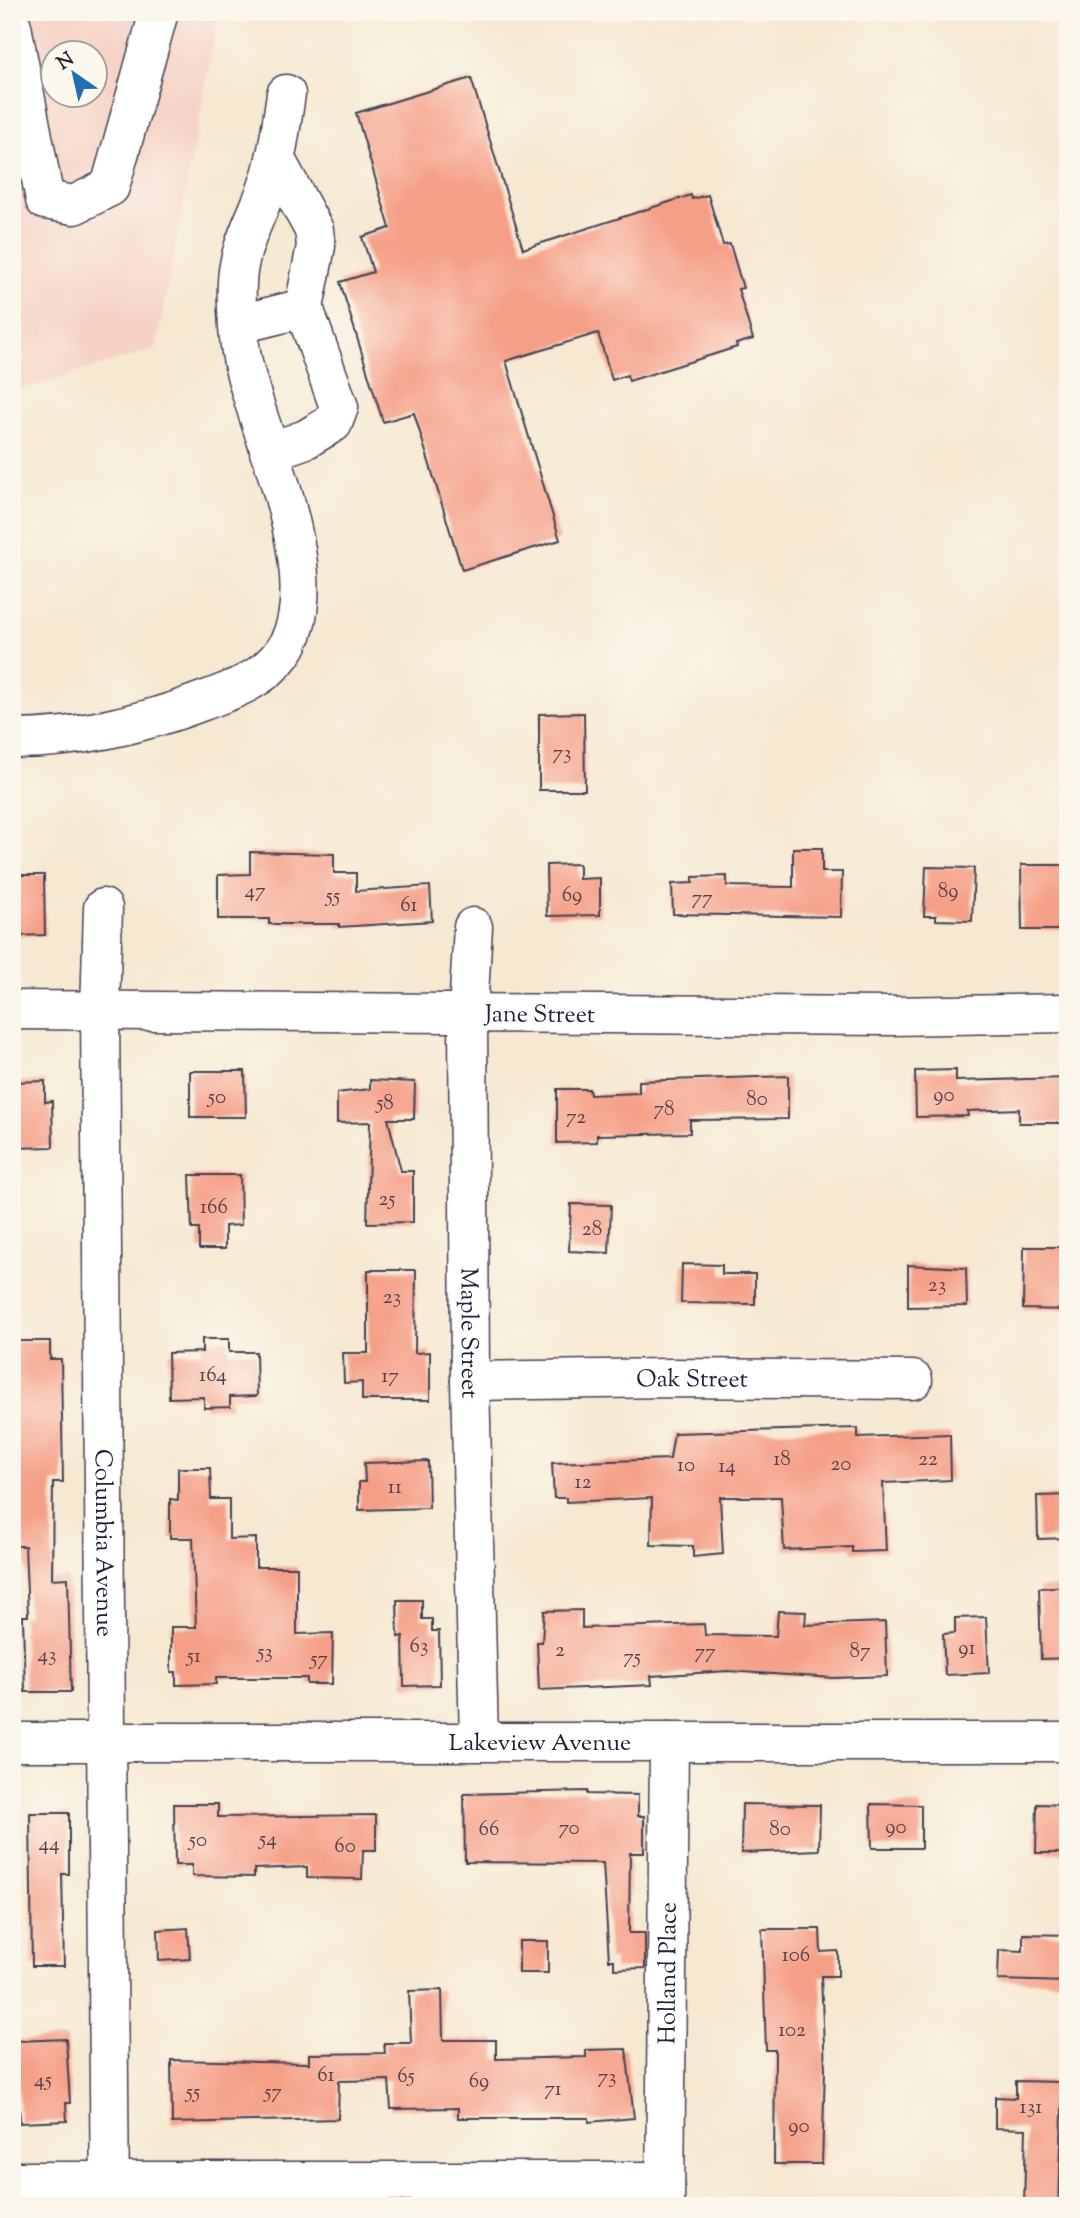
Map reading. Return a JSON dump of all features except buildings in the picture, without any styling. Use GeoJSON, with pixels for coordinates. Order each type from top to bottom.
{"type":"FeatureCollection","features":[{"type":"Feature","properties":{"kind":"street"},"geometry":{"type":"LineString","coordinates":[[12,26],[45,200],[74,205],[110,187],[159,12]]}},
{"type":"Feature","properties":{"kind":"street"},"geometry":{"type":"LineString","coordinates":[[12,739],[112,729],[179,710],[258,678],[284,652],[296,617],[300,579],[292,530],[243,365],[237,282],[248,229],[266,191],[275,158],[286,94]]}},
{"type":"Feature","properties":{"kind":"street"},"geometry":{"type":"LineString","coordinates":[[269,452],[306,439],[333,423],[339,407],[304,308],[316,246],[314,230],[275,158]]}},
{"type":"Feature","properties":{"kind":"street"},"geometry":{"type":"LineString","coordinates":[[240,324],[304,308]]}},
{"type":"Feature","properties":{"kind":"street","name":"Columbia Avenue"},"geometry":{"type":"LineString","coordinates":[[103,908],[100,1012],[110,2193]]}},
{"type":"Feature","properties":{"kind":"street","name":"Maple Street"},"geometry":{"type":"LineString","coordinates":[[472,927],[468,1012],[470,1381],[479,1740]]}},
{"type":"Feature","properties":{"kind":"street","name":"Jane Street"},"geometry":{"type":"LineString","coordinates":[[12,1010],[890,1016],[1068,1013]]}},
{"type":"Feature","properties":{"kind":"street","name":"Oak Street"},"geometry":{"type":"LineString","coordinates":[[470,1381],[667,1378],[913,1380]]}},
{"type":"Feature","properties":{"kind":"street","name":"Lakeview Avenue"},"geometry":{"type":"LineString","coordinates":[[12,1742],[1068,1742]]}},
{"type":"Feature","properties":{"kind":"street","name":"Holland Place"},"geometry":{"type":"LineString","coordinates":[[665,2193],[669,1742]]}},
{"type":"Feature","properties":{"kind":"street"},"geometry":{"type":"LineString","coordinates":[[12,2181],[110,2193],[665,2193]]}},
{"type":"Feature","properties":{"kind":"shaded area"},"geometry":{"type":"Polygon","coordinates":[[[12,12],[219,12],[156,349],[12,392],[12,12]]]}}]}
